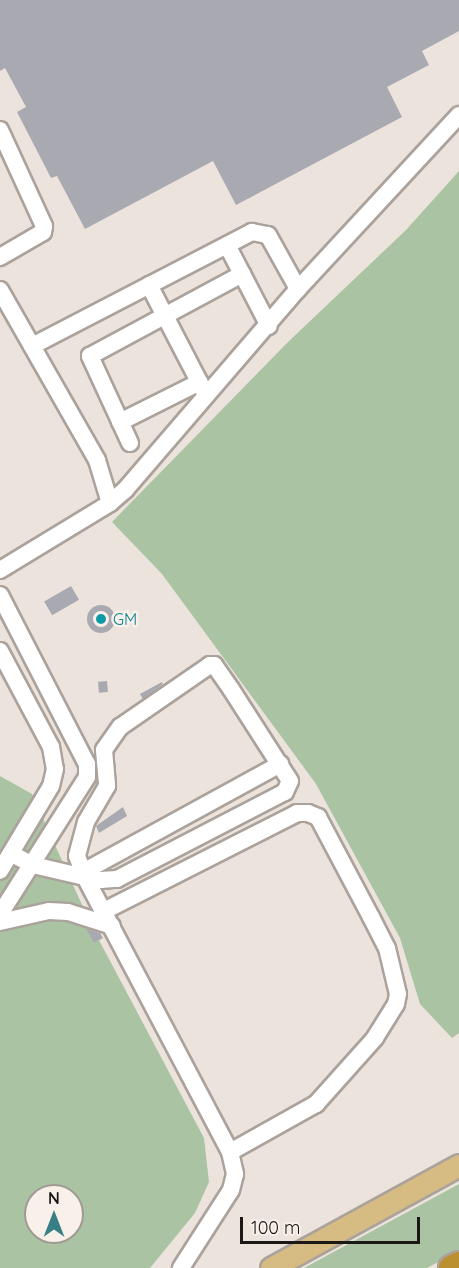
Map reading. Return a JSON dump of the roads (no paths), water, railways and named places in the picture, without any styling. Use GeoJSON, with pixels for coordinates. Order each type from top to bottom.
{"type":"FeatureCollection","features":[{"type":"Feature","properties":{"kind":"highway"},"geometry":{"type":"LineString","coordinates":[[451,1268],[459,1264]]}},
{"type":"Feature","properties":{"kind":"main road"},"geometry":{"type":"LineString","coordinates":[[271,1268],[459,1165]]}},
{"type":"Feature","properties":{"kind":"lane"},"geometry":{"type":"LineString","coordinates":[[0,570],[110,503],[202,387],[269,326],[298,289],[459,116]]}},
{"type":"Feature","properties":{"kind":"lane"},"geometry":{"type":"LineString","coordinates":[[0,130],[44,226],[43,232],[0,257]]}},
{"type":"Feature","properties":{"kind":"lane"},"geometry":{"type":"LineString","coordinates":[[32,346],[252,232],[268,235],[298,289]]}},
{"type":"Feature","properties":{"kind":"lane"},"geometry":{"type":"LineString","coordinates":[[227,245],[269,326]]}},
{"type":"Feature","properties":{"kind":"lane"},"geometry":{"type":"LineString","coordinates":[[130,443],[90,356],[164,314],[242,274]]}},
{"type":"Feature","properties":{"kind":"lane"},"geometry":{"type":"LineString","coordinates":[[149,285],[202,387]]}},
{"type":"Feature","properties":{"kind":"lane"},"geometry":{"type":"LineString","coordinates":[[0,290],[97,460],[110,503]]}},
{"type":"Feature","properties":{"kind":"lane"},"geometry":{"type":"LineString","coordinates":[[120,422],[202,387]]}},
{"type":"Feature","properties":{"kind":"lane"},"geometry":{"type":"LineString","coordinates":[[0,595],[87,764],[87,777],[0,915]]}},
{"type":"Feature","properties":{"kind":"lane"},"geometry":{"type":"LineString","coordinates":[[0,651],[51,747],[55,769],[51,786],[0,871]]}},
{"type":"Feature","properties":{"kind":"lane"},"geometry":{"type":"LineString","coordinates":[[12,854],[33,865],[84,874],[117,879],[285,792],[290,781],[231,689],[214,665],[210,665],[120,728],[104,750],[109,776],[86,822],[77,856],[84,874],[230,1152],[235,1174],[231,1190],[181,1268]]}},
{"type":"Feature","properties":{"kind":"lane"},"geometry":{"type":"LineString","coordinates":[[84,874],[280,764]]}},
{"type":"Feature","properties":{"kind":"lane"},"geometry":{"type":"LineString","coordinates":[[104,911],[297,813],[308,813],[318,817],[384,943],[398,994],[396,1004],[375,1038],[316,1104],[230,1152]]}},
{"type":"Feature","properties":{"kind":"lane"},"geometry":{"type":"LineString","coordinates":[[0,922],[58,911],[112,926]]}},
{"type":"Feature","properties":{"kind":"place","name":"GM"},"geometry":{"type":"Point","coordinates":[101,619]}}]}
